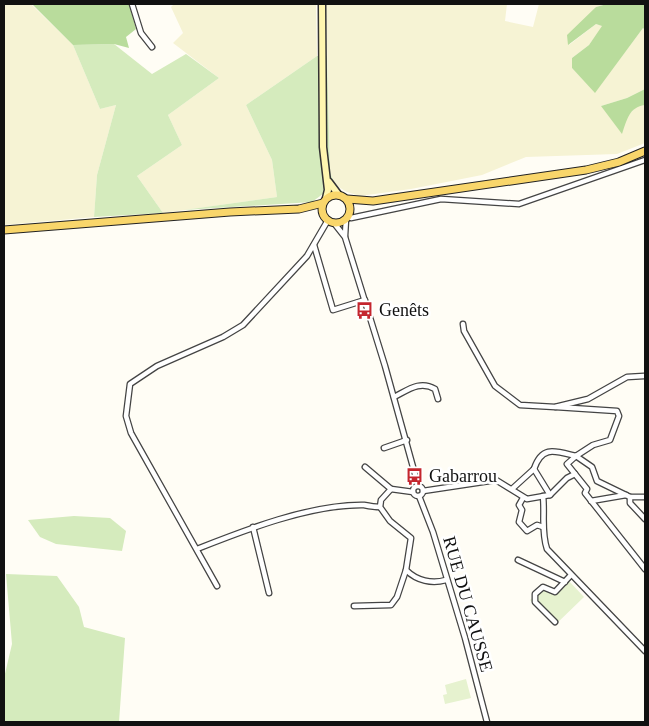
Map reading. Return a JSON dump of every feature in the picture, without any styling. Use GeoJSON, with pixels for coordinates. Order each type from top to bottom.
{"type":"FeatureCollection","features":[{"type":"Feature","properties":{"kind":"main road"},"geometry":{"type":"LineString","coordinates":[[4,230],[230,212],[299,209],[338,194],[347,199],[373,200],[586,170],[619,162],[645,151]]}},
{"type":"Feature","properties":{"kind":"main road"},"geometry":{"type":"LineString","coordinates":[[347,199],[348,216]]}},
{"type":"Feature","properties":{"kind":"main road"},"geometry":{"type":"LineString","coordinates":[[325,200],[329,220]]}},
{"type":"Feature","properties":{"kind":"main road"},"geometry":{"type":"LineString","coordinates":[[299,209],[329,220],[348,216],[373,200]]}},
{"type":"Feature","properties":{"kind":"street"},"geometry":{"type":"LineString","coordinates":[[132,4],[141,33],[152,47]]}},
{"type":"Feature","properties":{"kind":"street"},"geometry":{"type":"LineString","coordinates":[[322,4],[323,147],[327,179],[325,200]]}},
{"type":"Feature","properties":{"kind":"street"},"geometry":{"type":"LineString","coordinates":[[345,237],[348,216],[351,218],[441,199],[519,204],[645,160]]}},
{"type":"Feature","properties":{"kind":"street"},"geometry":{"type":"LineString","coordinates":[[327,179],[338,194]]}},
{"type":"Feature","properties":{"kind":"street"},"geometry":{"type":"LineString","coordinates":[[217,586],[131,433],[126,416],[130,384],[158,366],[243,325],[307,256],[329,220],[345,237],[394,397],[418,486],[423,491]]}},
{"type":"Feature","properties":{"kind":"street"},"geometry":{"type":"LineString","coordinates":[[314,246],[333,310],[365,300]]}},
{"type":"Feature","properties":{"kind":"street"},"geometry":{"type":"LineString","coordinates":[[463,324],[464,331],[495,386],[520,406],[617,410],[619,416],[610,440],[593,446],[567,464],[584,484],[587,489],[585,493],[645,569]]}},
{"type":"Feature","properties":{"kind":"street"},"geometry":{"type":"LineString","coordinates":[[555,407],[595,396],[627,377],[644,376]]}},
{"type":"Feature","properties":{"kind":"street"},"geometry":{"type":"LineString","coordinates":[[394,397],[421,384],[427,384],[435,389],[438,399]]}},
{"type":"Feature","properties":{"kind":"street"},"geometry":{"type":"LineString","coordinates":[[384,448],[406,440]]}},
{"type":"Feature","properties":{"kind":"street"},"geometry":{"type":"LineString","coordinates":[[512,489],[534,469],[538,456],[543,452],[557,451],[583,459],[592,470],[594,478],[628,496],[630,502],[645,519]]}},
{"type":"Feature","properties":{"kind":"street"},"geometry":{"type":"LineString","coordinates":[[365,467],[391,490],[413,492],[419,496],[423,491],[496,480],[523,498],[543,496],[550,494],[567,478],[575,474]]}},
{"type":"Feature","properties":{"kind":"street"},"geometry":{"type":"LineString","coordinates":[[534,469],[550,494]]}},
{"type":"Feature","properties":{"kind":"street"},"geometry":{"type":"LineString","coordinates":[[584,484],[594,478]]}},
{"type":"Feature","properties":{"kind":"street"},"geometry":{"type":"LineString","coordinates":[[413,492],[414,487],[418,486]]}},
{"type":"Feature","properties":{"kind":"street"},"geometry":{"type":"LineString","coordinates":[[354,606],[391,605],[397,597],[406,570],[411,538],[390,521],[380,507],[381,500],[391,490]]}},
{"type":"Feature","properties":{"kind":"street","name":"RUE DU CAUSSE"},"geometry":{"type":"LineString","coordinates":[[419,496],[433,532],[465,638],[486,722]]}},
{"type":"Feature","properties":{"kind":"street"},"geometry":{"type":"LineString","coordinates":[[543,496],[545,514],[542,537],[547,549],[645,651]]}},
{"type":"Feature","properties":{"kind":"street"},"geometry":{"type":"LineString","coordinates":[[591,501],[628,496],[645,497]]}},
{"type":"Feature","properties":{"kind":"street"},"geometry":{"type":"LineString","coordinates":[[523,498],[519,505],[522,510],[519,522],[526,530],[537,525],[543,528]]}},
{"type":"Feature","properties":{"kind":"street"},"geometry":{"type":"LineString","coordinates":[[197,549],[253,528],[307,512],[363,506],[380,507]]}},
{"type":"Feature","properties":{"kind":"street"},"geometry":{"type":"LineString","coordinates":[[253,528],[269,593]]}},
{"type":"Feature","properties":{"kind":"street"},"geometry":{"type":"LineString","coordinates":[[518,560],[565,582]]}},
{"type":"Feature","properties":{"kind":"street"},"geometry":{"type":"LineString","coordinates":[[406,570],[412,577],[433,583],[446,580]]}},
{"type":"Feature","properties":{"kind":"street"},"geometry":{"type":"LineString","coordinates":[[555,622],[535,602],[534,594],[543,586],[555,592],[571,575]]}},
{"type":"Feature","properties":{"kind":"shaded area"},"geometry":{"type":"Polygon","coordinates":[[[4,4],[31,4],[73,45],[100,109],[116,105],[97,175],[94,217],[4,225],[4,4]]]}},
{"type":"Feature","properties":{"kind":"shaded area"},"geometry":{"type":"Polygon","coordinates":[[[174,4],[316,4],[317,56],[246,105],[272,160],[277,197],[163,213],[137,176],[182,145],[168,115],[219,78],[173,43],[183,33],[171,7],[174,4]]]}},
{"type":"Feature","properties":{"kind":"shaded area"},"geometry":{"type":"Polygon","coordinates":[[[326,4],[507,4],[505,21],[533,27],[539,4],[607,4],[596,7],[569,45],[596,24],[603,26],[589,45],[572,58],[572,68],[595,92],[643,28],[645,30],[645,89],[627,98],[601,106],[630,113],[637,106],[645,105],[645,143],[617,154],[526,157],[482,175],[411,189],[360,196],[347,192],[335,185],[330,172],[326,4]]]}},
{"type":"Feature","properties":{"kind":"green space"},"geometry":{"type":"Polygon","coordinates":[[[32,4],[129,4],[136,29],[126,37],[129,48],[114,44],[73,45],[32,4]]]}},
{"type":"Feature","properties":{"kind":"green space"},"geometry":{"type":"Polygon","coordinates":[[[607,4],[645,4],[645,30],[643,28],[595,93],[572,68],[572,58],[589,45],[602,26],[596,24],[568,45],[567,35],[596,7],[607,4]]]}},
{"type":"Feature","properties":{"kind":"green space"},"geometry":{"type":"Polygon","coordinates":[[[114,44],[152,74],[186,54],[219,78],[168,115],[182,145],[137,176],[163,213],[94,217],[97,175],[116,105],[100,109],[73,45],[114,44]]]}},
{"type":"Feature","properties":{"kind":"green space"},"geometry":{"type":"Polygon","coordinates":[[[317,56],[327,56],[330,172],[335,185],[312,202],[184,210],[277,197],[272,160],[246,105],[317,56]]]}},
{"type":"Feature","properties":{"kind":"green space"},"geometry":{"type":"Polygon","coordinates":[[[645,89],[645,105],[632,111],[622,134],[601,106],[627,98],[645,89]]]}},
{"type":"Feature","properties":{"kind":"green space"},"geometry":{"type":"Polygon","coordinates":[[[74,516],[110,518],[126,531],[122,551],[56,544],[40,537],[28,520],[74,516]]]}},
{"type":"Feature","properties":{"kind":"green space"},"geometry":{"type":"Polygon","coordinates":[[[6,574],[57,576],[79,607],[84,627],[125,638],[119,722],[4,722],[4,678],[12,644],[6,574]]]}},
{"type":"Feature","properties":{"kind":"green space"},"geometry":{"type":"Polygon","coordinates":[[[568,580],[584,597],[555,625],[530,600],[542,588],[553,595],[568,580]]]}},
{"type":"Feature","properties":{"kind":"green space"},"geometry":{"type":"Polygon","coordinates":[[[466,679],[471,698],[445,704],[443,695],[447,694],[445,685],[466,679]]]}},
{"type":"Feature","properties":{"kind":"place","name":"Genêts"},"geometry":{"type":"Point","coordinates":[365,310]}},
{"type":"Feature","properties":{"kind":"place","name":"Gabarrou"},"geometry":{"type":"Point","coordinates":[415,476]}}]}
